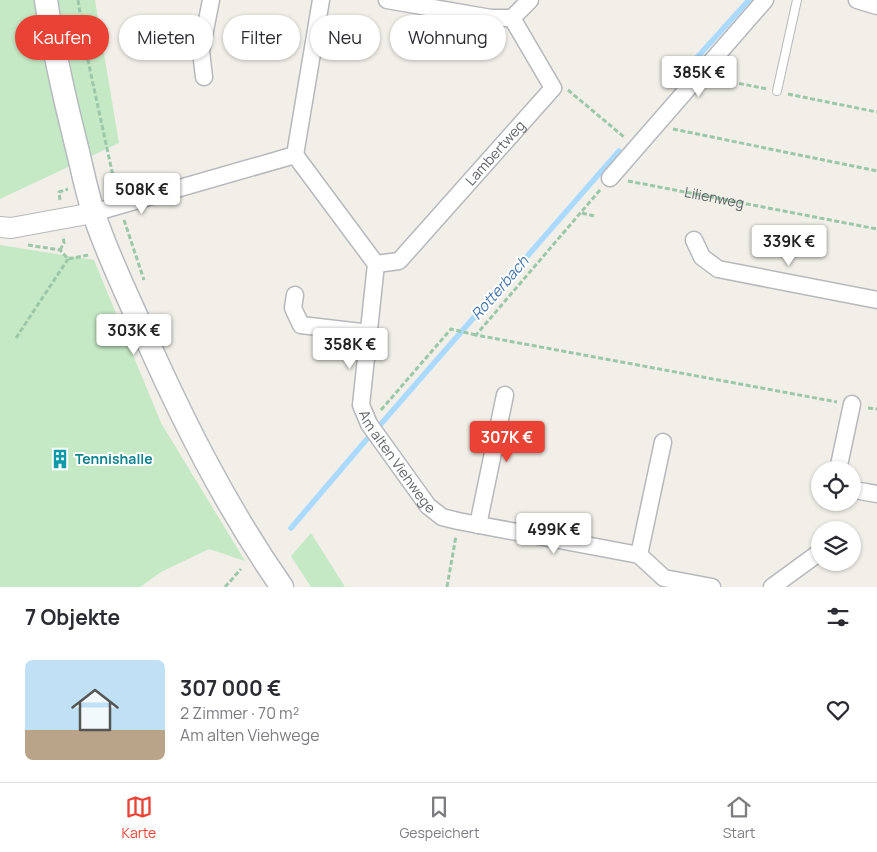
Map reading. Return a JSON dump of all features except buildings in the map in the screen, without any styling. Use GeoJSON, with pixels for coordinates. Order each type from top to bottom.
{"type":"FeatureCollection","features":[{"type":"Feature","properties":{"kind":"main road"},"geometry":{"type":"LineString","coordinates":[[46,0],[54,55],[94,213],[107,249],[174,403],[215,481],[258,552],[282,587]]}},
{"type":"Feature","properties":{"kind":"street"},"geometry":{"type":"LineString","coordinates":[[204,77],[201,51],[211,0]]}},
{"type":"Feature","properties":{"kind":"street"},"geometry":{"type":"LineString","coordinates":[[321,0],[295,155],[376,264]]}},
{"type":"Feature","properties":{"kind":"street"},"geometry":{"type":"LineString","coordinates":[[387,0],[491,18],[512,18],[530,0]]}},
{"type":"Feature","properties":{"kind":"street"},"geometry":{"type":"LineString","coordinates":[[610,178],[765,0]]}},
{"type":"Feature","properties":{"kind":"street"},"geometry":{"type":"LineString","coordinates":[[858,0],[877,6]]}},
{"type":"Feature","properties":{"kind":"street"},"geometry":{"type":"LineString","coordinates":[[512,18],[553,88]]}},
{"type":"Feature","properties":{"kind":"street","name":"Lambertweg"},"geometry":{"type":"LineString","coordinates":[[376,264],[399,262],[553,88]]}},
{"type":"Feature","properties":{"kind":"street"},"geometry":{"type":"LineString","coordinates":[[0,227],[10,228],[94,213],[295,155]]}},
{"type":"Feature","properties":{"kind":"street"},"geometry":{"type":"LineString","coordinates":[[694,240],[702,257],[718,269],[877,300]]}},
{"type":"Feature","properties":{"kind":"street","name":"Am alten Viehwege"},"geometry":{"type":"LineString","coordinates":[[376,264],[361,405],[369,424],[428,506],[442,517],[458,521],[639,555]]}},
{"type":"Feature","properties":{"kind":"street"},"geometry":{"type":"LineString","coordinates":[[295,295],[293,308],[301,325],[370,333]]}},
{"type":"Feature","properties":{"kind":"street"},"geometry":{"type":"LineString","coordinates":[[478,525],[505,395]]}},
{"type":"Feature","properties":{"kind":"street"},"geometry":{"type":"LineString","coordinates":[[840,461],[852,404]]}},
{"type":"Feature","properties":{"kind":"street"},"geometry":{"type":"LineString","coordinates":[[663,442],[639,555],[663,583],[712,587]]}},
{"type":"Feature","properties":{"kind":"street"},"geometry":{"type":"LineString","coordinates":[[861,491],[877,494]]}},
{"type":"Feature","properties":{"kind":"street"},"geometry":{"type":"LineString","coordinates":[[772,587],[811,559]]}},
{"type":"Feature","properties":{"kind":"lane"},"geometry":{"type":"LineString","coordinates":[[777,91],[797,0]]}},
{"type":"Feature","properties":{"kind":"path"},"geometry":{"type":"LineString","coordinates":[[78,0],[110,170],[131,243],[147,288]]}},
{"type":"Feature","properties":{"kind":"path"},"geometry":{"type":"LineString","coordinates":[[553,88],[570,90],[635,148]]}},
{"type":"Feature","properties":{"kind":"path"},"geometry":{"type":"LineString","coordinates":[[655,126],[877,171]]}},
{"type":"Feature","properties":{"kind":"path"},"geometry":{"type":"LineString","coordinates":[[476,335],[610,178]]}},
{"type":"Feature","properties":{"kind":"path","name":"Lilienweg"},"geometry":{"type":"LineString","coordinates":[[610,178],[877,229]]}},
{"type":"Feature","properties":{"kind":"path"},"geometry":{"type":"LineString","coordinates":[[582,213],[594,216]]}},
{"type":"Feature","properties":{"kind":"path"},"geometry":{"type":"LineString","coordinates":[[16,338],[68,259],[85,257],[131,243]]}},
{"type":"Feature","properties":{"kind":"path"},"geometry":{"type":"LineString","coordinates":[[26,245],[60,250],[68,259]]}},
{"type":"Feature","properties":{"kind":"path"},"geometry":{"type":"LineString","coordinates":[[369,424],[451,330],[877,409]]}},
{"type":"Feature","properties":{"kind":"path"},"geometry":{"type":"LineString","coordinates":[[448,587],[458,521]]}},
{"type":"Feature","properties":{"kind":"path"},"geometry":{"type":"LineString","coordinates":[[226,587],[241,570]]}},
{"type":"Feature","properties":{"kind":"green space"},"geometry":{"type":"Polygon","coordinates":[[[0,0],[95,0],[98,15],[15,15],[15,60],[105,60],[119,143],[0,199],[0,0]]]}},
{"type":"Feature","properties":{"kind":"green space"},"geometry":{"type":"Polygon","coordinates":[[[0,245],[94,260],[161,423],[245,561],[209,549],[161,572],[140,587],[0,587],[0,245]]]}},
{"type":"Feature","properties":{"kind":"green space"},"geometry":{"type":"Polygon","coordinates":[[[311,533],[345,587],[311,587],[291,556],[311,533]]]}},
{"type":"Feature","properties":{"kind":"waterway","name":"Rotterbach"},"geometry":{"type":"LineString","coordinates":[[693,62],[749,0]]}},
{"type":"Feature","properties":{"kind":"waterway","name":"Rotterbach"},"geometry":{"type":"LineString","coordinates":[[380,425],[619,151]]}},
{"type":"Feature","properties":{"kind":"waterway","name":"Rotterbach"},"geometry":{"type":"LineString","coordinates":[[291,528],[367,439]]}},
{"type":"Feature","properties":{"kind":"place","name":"Tennishalle"},"geometry":{"type":"Point","coordinates":[60,459]}}]}
